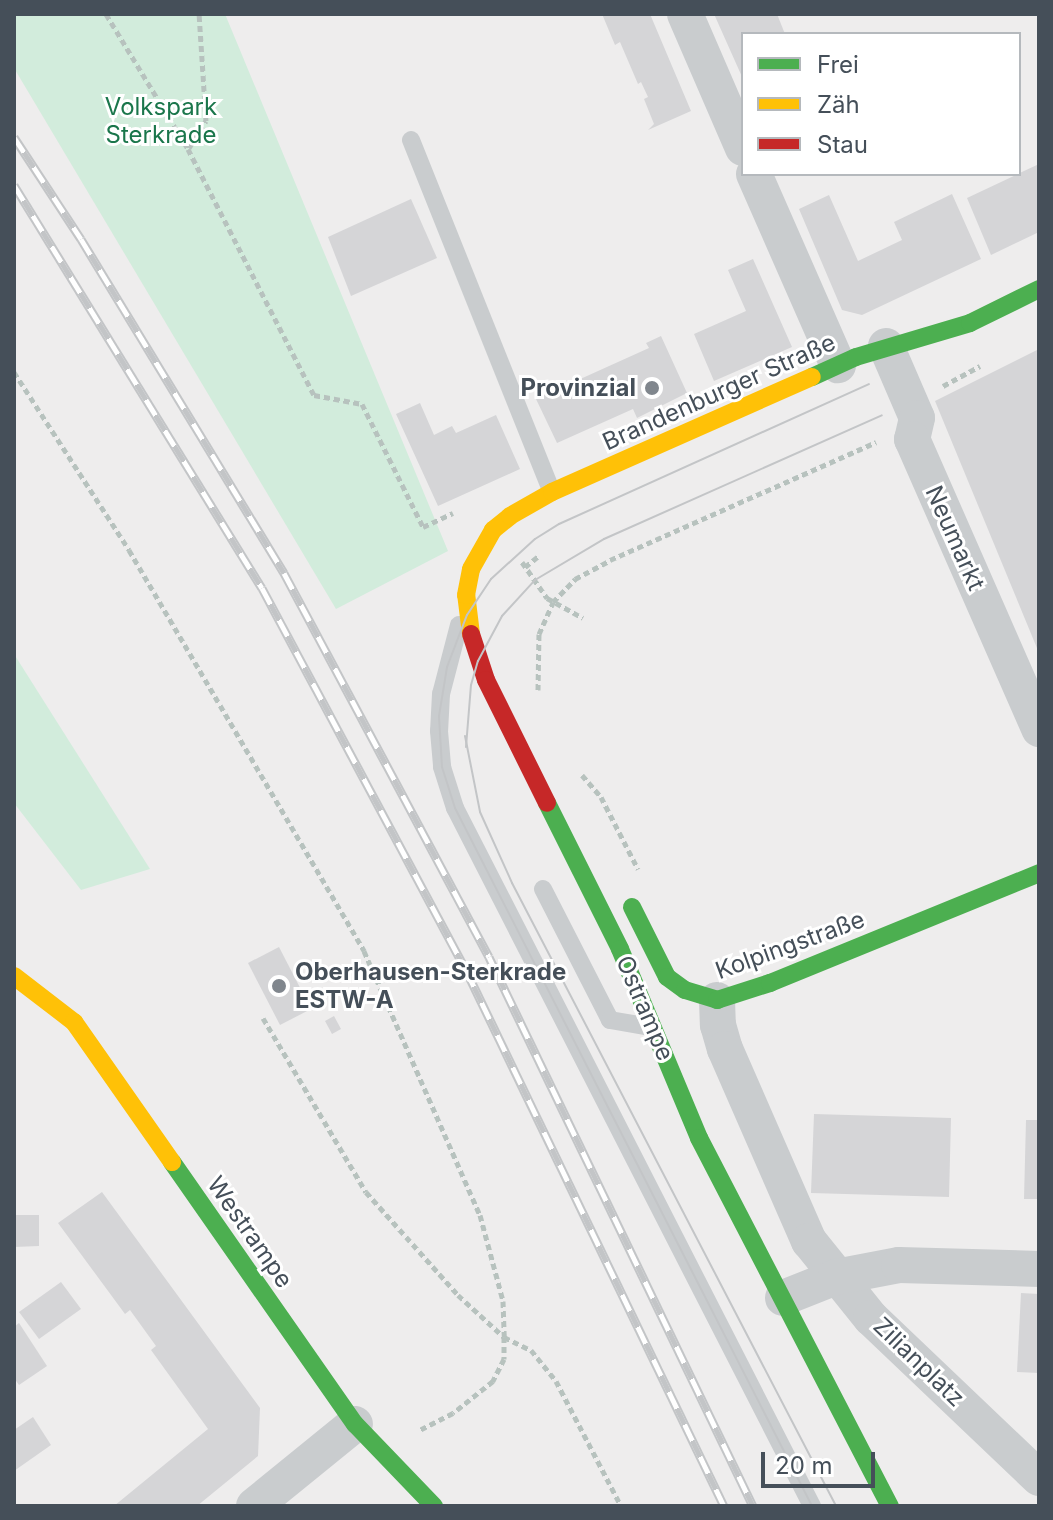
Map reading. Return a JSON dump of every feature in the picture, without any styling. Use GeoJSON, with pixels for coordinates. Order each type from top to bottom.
{"type":"FeatureCollection","features":[{"type":"Feature","properties":{"kind":"main road","name":"Brandenburger Straße"},"geometry":{"type":"LineString","coordinates":[[466,595],[471,569],[498,526],[552,492],[838,365],[886,346],[970,323],[1039,289]]}},
{"type":"Feature","properties":{"kind":"main road","name":"Ostrampe"},"geometry":{"type":"LineString","coordinates":[[466,595],[471,636],[478,661],[620,949],[699,1138],[890,1506]]}},
{"type":"Feature","properties":{"kind":"main road"},"geometry":{"type":"LineString","coordinates":[[551,809],[577,815]]}},
{"type":"Feature","properties":{"kind":"main road","name":"Kolpingstraße"},"geometry":{"type":"LineString","coordinates":[[625,894],[667,977],[685,990],[717,1000],[770,983],[1039,873]]}},
{"type":"Feature","properties":{"kind":"main road","name":"Westrampe"},"geometry":{"type":"LineString","coordinates":[[21,981],[74,1022],[355,1424],[434,1506]]}},
{"type":"Feature","properties":{"kind":"street"},"geometry":{"type":"LineString","coordinates":[[685,14],[741,143]]}},
{"type":"Feature","properties":{"kind":"street"},"geometry":{"type":"LineString","coordinates":[[755,176],[838,365]]}},
{"type":"Feature","properties":{"kind":"street","name":"Neumarkt"},"geometry":{"type":"LineString","coordinates":[[886,346],[917,418],[912,439],[1039,729]]}},
{"type":"Feature","properties":{"kind":"street"},"geometry":{"type":"LineString","coordinates":[[717,1000],[718,1025],[745,1101],[809,1241],[836,1277]]}},
{"type":"Feature","properties":{"kind":"street"},"geometry":{"type":"LineString","coordinates":[[783,1298],[836,1277],[899,1265],[1039,1269]]}},
{"type":"Feature","properties":{"kind":"street","name":"Zilianplatz"},"geometry":{"type":"LineString","coordinates":[[836,1277],[871,1318],[1039,1478]]}},
{"type":"Feature","properties":{"kind":"street"},"geometry":{"type":"LineString","coordinates":[[254,1506],[355,1424]]}},
{"type":"Feature","properties":{"kind":"lane"},"geometry":{"type":"LineString","coordinates":[[411,140],[552,492]]}},
{"type":"Feature","properties":{"kind":"lane"},"geometry":{"type":"LineString","coordinates":[[466,595],[441,694],[439,746],[455,808],[812,1506]]}},
{"type":"Feature","properties":{"kind":"lane"},"geometry":{"type":"LineString","coordinates":[[543,889],[610,1020],[654,1028]]}},
{"type":"Feature","properties":{"kind":"path"},"geometry":{"type":"LineString","coordinates":[[106,14],[188,149],[314,395],[362,404],[423,527],[458,511]]}},
{"type":"Feature","properties":{"kind":"path"},"geometry":{"type":"LineString","coordinates":[[188,149],[206,121],[199,14]]}},
{"type":"Feature","properties":{"kind":"path"},"geometry":{"type":"LineString","coordinates":[[542,705],[536,662],[539,634],[553,602],[563,589],[592,568],[898,432],[917,418],[929,397],[950,380],[988,362]]}},
{"type":"Feature","properties":{"kind":"path"},"geometry":{"type":"LineString","coordinates":[[14,372],[129,550],[278,799],[364,951],[480,1215],[503,1301],[504,1359],[493,1381],[453,1413],[416,1432],[387,1458]]}},
{"type":"Feature","properties":{"kind":"path"},"geometry":{"type":"LineString","coordinates":[[498,526],[553,602],[583,618]]}},
{"type":"Feature","properties":{"kind":"path"},"geometry":{"type":"LineString","coordinates":[[525,567],[540,555]]}},
{"type":"Feature","properties":{"kind":"path"},"geometry":{"type":"LineString","coordinates":[[576,770],[601,797],[643,879]]}},
{"type":"Feature","properties":{"kind":"path"},"geometry":{"type":"LineString","coordinates":[[263,1018],[366,1192],[458,1295],[504,1337],[531,1350],[556,1381],[621,1506]]}},
{"type":"Feature","properties":{"kind":"green space","name":"Volkspark Sterkrade"},"geometry":{"type":"Polygon","coordinates":[[[14,14],[225,14],[448,551],[336,609],[14,68],[14,14]]]}},
{"type":"Feature","properties":{"kind":"green space"},"geometry":{"type":"Polygon","coordinates":[[[14,654],[150,869],[81,890],[14,803],[14,654]]]}},
{"type":"Feature","properties":{"kind":"building"},"geometry":{"type":"Polygon","coordinates":[[[602,14],[650,14],[691,111],[648,130],[654,124],[644,99],[648,97],[641,82],[638,84],[620,42],[615,45],[602,14]]]}},
{"type":"Feature","properties":{"kind":"building"},"geometry":{"type":"Polygon","coordinates":[[[714,14],[777,14],[784,32],[741,32],[741,75],[714,14]]]}},
{"type":"Feature","properties":{"kind":"building"},"geometry":{"type":"Polygon","coordinates":[[[1039,164],[1039,232],[991,255],[967,198],[1014,176],[1021,176],[1021,172],[1039,164]]]}},
{"type":"Feature","properties":{"kind":"building"},"geometry":{"type":"Polygon","coordinates":[[[952,194],[981,259],[862,315],[842,310],[799,209],[829,195],[858,261],[902,240],[894,222],[952,194]]]}},
{"type":"Feature","properties":{"kind":"building"},"geometry":{"type":"Polygon","coordinates":[[[411,199],[437,258],[351,296],[328,237],[411,199]]]}},
{"type":"Feature","properties":{"kind":"building"},"geometry":{"type":"Polygon","coordinates":[[[753,259],[792,347],[714,381],[694,334],[746,311],[728,270],[753,259]]]}},
{"type":"Feature","properties":{"kind":"building"},"geometry":{"type":"Polygon","coordinates":[[[661,336],[687,393],[637,418],[633,409],[557,443],[536,399],[649,348],[646,343],[661,336]]]}},
{"type":"Feature","properties":{"kind":"building"},"geometry":{"type":"Polygon","coordinates":[[[1039,349],[1039,653],[935,401],[1039,349]]]}},
{"type":"Feature","properties":{"kind":"building"},"geometry":{"type":"Polygon","coordinates":[[[420,403],[434,435],[452,426],[456,433],[496,415],[520,469],[438,506],[396,414],[420,403]]]}},
{"type":"Feature","properties":{"kind":"building","name":"Oberhausen-Sterkrade ESTW-A"},"geometry":{"type":"Polygon","coordinates":[[[279,947],[311,1009],[280,1025],[248,963],[279,947]]]}},
{"type":"Feature","properties":{"kind":"building"},"geometry":{"type":"Polygon","coordinates":[[[334,1016],[341,1029],[332,1034],[325,1021],[334,1016]]]}},
{"type":"Feature","properties":{"kind":"building"},"geometry":{"type":"Polygon","coordinates":[[[814,1114],[951,1118],[949,1197],[811,1193],[814,1114]]]}},
{"type":"Feature","properties":{"kind":"building"},"geometry":{"type":"Polygon","coordinates":[[[1026,1120],[1039,1120],[1039,1199],[1024,1199],[1026,1120]]]}},
{"type":"Feature","properties":{"kind":"building"},"geometry":{"type":"Polygon","coordinates":[[[102,1192],[260,1408],[258,1456],[197,1506],[114,1506],[208,1429],[151,1350],[156,1346],[130,1310],[125,1314],[58,1223],[102,1192]]]}},
{"type":"Feature","properties":{"kind":"building"},"geometry":{"type":"Polygon","coordinates":[[[14,1215],[39,1215],[39,1246],[14,1247],[14,1215]]]}},
{"type":"Feature","properties":{"kind":"building"},"geometry":{"type":"Polygon","coordinates":[[[61,1282],[81,1309],[39,1339],[19,1312],[61,1282]]]}},
{"type":"Feature","properties":{"kind":"building"},"geometry":{"type":"Polygon","coordinates":[[[1021,1293],[1039,1294],[1039,1373],[1017,1372],[1021,1293]]]}},
{"type":"Feature","properties":{"kind":"building"},"geometry":{"type":"Polygon","coordinates":[[[19,1323],[47,1366],[19,1385],[14,1378],[14,1327],[19,1323]]]}},
{"type":"Feature","properties":{"kind":"building"},"geometry":{"type":"Polygon","coordinates":[[[33,1417],[51,1445],[14,1471],[14,1430],[33,1417]]]}},
{"type":"Feature","properties":{"kind":"tram line"},"geometry":{"type":"LineString","coordinates":[[812,1506],[455,808],[442,767],[439,716],[447,667],[467,615],[491,579],[535,539],[559,524],[869,384]]}},
{"type":"Feature","properties":{"kind":"tram line"},"geometry":{"type":"LineString","coordinates":[[466,747],[471,685],[478,661],[502,616],[535,580],[604,539],[882,415]]}},
{"type":"Feature","properties":{"kind":"tram line"},"geometry":{"type":"LineString","coordinates":[[465,736],[480,812],[512,883],[836,1506]]}},
{"type":"Feature","properties":{"kind":"railway"},"geometry":{"type":"LineString","coordinates":[[14,137],[81,239],[284,573],[489,957],[753,1506]]}},
{"type":"Feature","properties":{"kind":"railway"},"geometry":{"type":"LineString","coordinates":[[14,185],[262,588],[466,970],[724,1506]]}},
{"type":"Feature","properties":{"kind":"traffic: fast"},"geometry":{"type":"LineString","coordinates":[[812,377],[856,357],[970,323],[1039,289]]}},
{"type":"Feature","properties":{"kind":"traffic: fast"},"geometry":{"type":"LineString","coordinates":[[547,803],[620,949],[699,1138],[890,1506]]}},
{"type":"Feature","properties":{"kind":"traffic: fast"},"geometry":{"type":"LineString","coordinates":[[632,907],[667,977],[685,990],[717,1000],[770,983],[1039,873]]}},
{"type":"Feature","properties":{"kind":"traffic: fast"},"geometry":{"type":"LineString","coordinates":[[172,1162],[355,1424],[434,1506]]}},
{"type":"Feature","properties":{"kind":"traffic: slow"},"geometry":{"type":"LineString","coordinates":[[471,634],[466,595],[471,569],[493,530],[510,516],[552,492],[812,377]]}},
{"type":"Feature","properties":{"kind":"traffic: slow"},"geometry":{"type":"LineString","coordinates":[[14,976],[74,1022],[172,1162]]}},
{"type":"Feature","properties":{"kind":"traffic: jam"},"geometry":{"type":"LineString","coordinates":[[471,634],[486,680],[547,803]]}},
{"type":"Feature","properties":{"kind":"place","name":"Provinzial"},"geometry":{"type":"Point","coordinates":[652,388]}},
{"type":"Feature","properties":{"kind":"place","name":"Oberhausen-Sterkrade ESTW-A"},"geometry":{"type":"Point","coordinates":[279,986]}}]}
